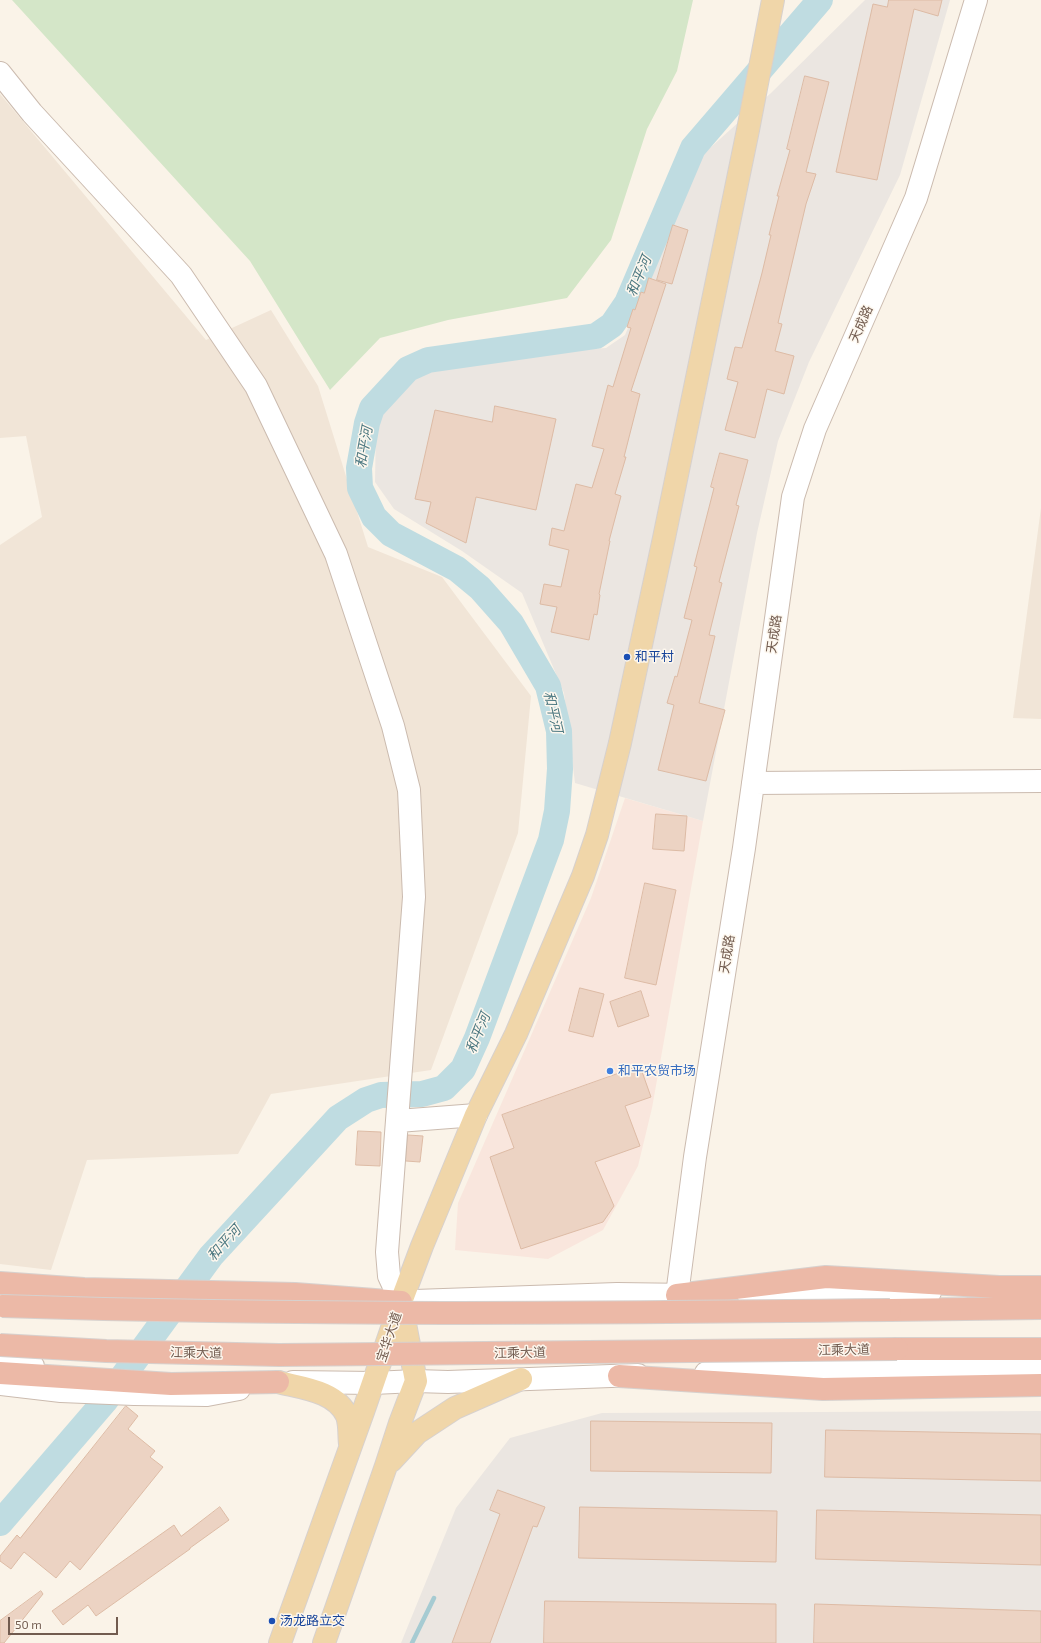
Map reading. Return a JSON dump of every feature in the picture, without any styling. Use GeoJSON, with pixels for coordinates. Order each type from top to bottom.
{"type":"FeatureCollection","features":[{"type":"Feature","properties":{"kind":"highway"},"geometry":{"type":"LineString","coordinates":[[677,1295],[826,1277],[999,1287],[1041,1287]]}},
{"type":"Feature","properties":{"kind":"highway"},"geometry":{"type":"LineString","coordinates":[[0,1283],[208,1297],[295,1294],[401,1302]]}},
{"type":"Feature","properties":{"kind":"highway"},"geometry":{"type":"LineString","coordinates":[[0,1306],[274,1313],[568,1313],[1041,1308]]}},
{"type":"Feature","properties":{"kind":"highway","name":"江乘大道"},"geometry":{"type":"LineString","coordinates":[[0,1345],[106,1351],[279,1355],[1041,1349]]}},
{"type":"Feature","properties":{"kind":"highway"},"geometry":{"type":"LineString","coordinates":[[0,1373],[171,1384],[278,1382]]}},
{"type":"Feature","properties":{"kind":"highway"},"geometry":{"type":"LineString","coordinates":[[619,1376],[823,1389],[1041,1385]]}},
{"type":"Feature","properties":{"kind":"main road"},"geometry":{"type":"LineString","coordinates":[[401,1302],[422,1246],[476,1116],[516,1034],[583,876],[606,802],[659,561],[748,130],[771,6]]}},
{"type":"Feature","properties":{"kind":"main road","name":"宝华大道"},"geometry":{"type":"LineString","coordinates":[[401,1302],[416,1380]]}},
{"type":"Feature","properties":{"kind":"main road","name":"宝华大道"},"geometry":{"type":"LineString","coordinates":[[280,1643],[401,1302]]}},
{"type":"Feature","properties":{"kind":"main road"},"geometry":{"type":"LineString","coordinates":[[386,1466],[416,1433],[455,1408],[521,1379]]}},
{"type":"Feature","properties":{"kind":"main road"},"geometry":{"type":"LineString","coordinates":[[324,1643],[416,1380]]}},
{"type":"Feature","properties":{"kind":"main road"},"geometry":{"type":"LineString","coordinates":[[278,1382],[327,1395],[340,1404],[348,1418],[350,1447]]}},
{"type":"Feature","properties":{"kind":"street","name":"天成路"},"geometry":{"type":"LineString","coordinates":[[677,1295],[695,1158],[753,783],[793,497],[815,429],[916,198],[976,0]]}},
{"type":"Feature","properties":{"kind":"street"},"geometry":{"type":"LineString","coordinates":[[0,73],[32,113],[181,275],[256,386],[336,554],[393,726],[409,790],[414,897],[399,1114],[387,1252],[389,1276],[401,1302],[617,1294],[677,1295],[1041,1291]]}},
{"type":"Feature","properties":{"kind":"street"},"geometry":{"type":"LineString","coordinates":[[753,783],[1041,782]]}},
{"type":"Feature","properties":{"kind":"street"},"geometry":{"type":"LineString","coordinates":[[399,1114],[476,1116]]}},
{"type":"Feature","properties":{"kind":"street"},"geometry":{"type":"LineString","coordinates":[[0,1295],[123,1299],[208,1297]]}},
{"type":"Feature","properties":{"kind":"street"},"geometry":{"type":"LineString","coordinates":[[0,1362],[70,1369],[278,1382],[373,1382],[416,1380],[448,1382],[619,1376],[1041,1367]]}},
{"type":"Feature","properties":{"kind":"street"},"geometry":{"type":"LineString","coordinates":[[0,1384],[61,1391],[207,1395],[278,1382]]}},
{"type":"Feature","properties":{"kind":"shaded area"},"geometry":{"type":"Polygon","coordinates":[[[865,0],[950,0],[900,175],[809,362],[778,441],[757,533],[703,821],[575,783],[564,693],[522,593],[462,551],[394,509],[375,482],[376,426],[402,382],[448,359],[606,348],[625,335],[700,157],[771,93],[865,0]]]}},
{"type":"Feature","properties":{"kind":"shaded area"},"geometry":{"type":"Polygon","coordinates":[[[0,94],[206,340],[271,310],[318,386],[368,547],[442,577],[531,696],[518,833],[431,1070],[271,1094],[238,1154],[87,1160],[51,1270],[0,1264],[0,545],[42,517],[26,436],[0,438],[0,94]]]}},
{"type":"Feature","properties":{"kind":"shaded area"},"geometry":{"type":"Polygon","coordinates":[[[1041,508],[1041,719],[1013,718],[1041,508]]]}},
{"type":"Feature","properties":{"kind":"shaded area"},"geometry":{"type":"Polygon","coordinates":[[[625,798],[703,821],[652,1108],[638,1166],[603,1230],[548,1259],[455,1250],[458,1203],[591,898],[625,798]]]}},
{"type":"Feature","properties":{"kind":"shaded area"},"geometry":{"type":"Polygon","coordinates":[[[1041,1411],[1041,1643],[401,1643],[456,1508],[510,1438],[602,1413],[1041,1411]]]}},
{"type":"Feature","properties":{"kind":"green space"},"geometry":{"type":"Polygon","coordinates":[[[12,0],[693,0],[677,71],[647,129],[611,240],[567,298],[448,320],[380,338],[330,390],[250,261],[12,0]]]}},
{"type":"Feature","properties":{"kind":"building"},"geometry":{"type":"Polygon","coordinates":[[[889,0],[942,0],[938,16],[914,9],[877,180],[836,172],[873,4],[887,7],[889,0]]]}},
{"type":"Feature","properties":{"kind":"building"},"geometry":{"type":"Polygon","coordinates":[[[805,76],[829,82],[806,172],[816,174],[806,204],[778,323],[782,324],[775,351],[794,356],[784,394],[767,389],[755,438],[725,430],[738,382],[727,379],[735,347],[742,348],[762,273],[771,235],[769,235],[779,196],[777,196],[790,150],[787,149],[805,76]]]}},
{"type":"Feature","properties":{"kind":"building"},"geometry":{"type":"Polygon","coordinates":[[[673,225],[688,230],[672,284],[657,280],[673,225]]]}},
{"type":"Feature","properties":{"kind":"building"},"geometry":{"type":"Polygon","coordinates":[[[649,278],[666,284],[631,391],[640,394],[624,457],[626,457],[615,494],[621,496],[609,541],[599,594],[597,615],[594,614],[589,640],[551,632],[557,607],[540,604],[544,584],[561,587],[569,550],[549,545],[552,528],[564,531],[576,484],[592,488],[604,449],[592,446],[608,385],[613,387],[631,328],[627,327],[633,309],[635,310],[641,292],[644,293],[649,278]]]}},
{"type":"Feature","properties":{"kind":"building"},"geometry":{"type":"Polygon","coordinates":[[[495,406],[556,419],[536,510],[476,497],[466,543],[426,523],[431,502],[415,499],[435,410],[492,422],[495,406]]]}},
{"type":"Feature","properties":{"kind":"building"},"geometry":{"type":"Polygon","coordinates":[[[720,453],[748,460],[736,505],[739,506],[719,582],[722,583],[709,635],[715,636],[699,703],[725,710],[706,781],[658,770],[674,705],[667,703],[675,676],[677,677],[692,620],[684,618],[697,567],[694,566],[714,488],[711,487],[720,453]]]}},
{"type":"Feature","properties":{"kind":"building"},"geometry":{"type":"Polygon","coordinates":[[[656,814],[687,816],[684,851],[653,849],[656,814]]]}},
{"type":"Feature","properties":{"kind":"building"},"geometry":{"type":"Polygon","coordinates":[[[645,883],[676,890],[656,985],[625,978],[645,883]]]}},
{"type":"Feature","properties":{"kind":"building"},"geometry":{"type":"Polygon","coordinates":[[[580,988],[604,994],[593,1037],[569,1031],[580,988]]]}},
{"type":"Feature","properties":{"kind":"building"},"geometry":{"type":"Polygon","coordinates":[[[641,991],[649,1016],[618,1027],[610,1002],[641,991]]]}},
{"type":"Feature","properties":{"kind":"building"},"geometry":{"type":"Polygon","coordinates":[[[640,1066],[651,1097],[625,1106],[640,1146],[595,1162],[614,1206],[603,1222],[521,1249],[490,1157],[514,1148],[502,1115],[640,1066]]]}},
{"type":"Feature","properties":{"kind":"building"},"geometry":{"type":"Polygon","coordinates":[[[358,1131],[381,1132],[380,1166],[356,1165],[358,1131]]]}},
{"type":"Feature","properties":{"kind":"building"},"geometry":{"type":"Polygon","coordinates":[[[408,1135],[423,1136],[420,1162],[406,1161],[408,1135]]]}},
{"type":"Feature","properties":{"kind":"building"},"geometry":{"type":"Polygon","coordinates":[[[126,1406],[138,1416],[128,1429],[155,1451],[150,1457],[163,1467],[80,1570],[70,1561],[56,1578],[24,1552],[11,1569],[0,1561],[0,1556],[17,1535],[20,1538],[126,1406]]]}},
{"type":"Feature","properties":{"kind":"building"},"geometry":{"type":"Polygon","coordinates":[[[591,1421],[772,1423],[771,1473],[591,1471],[591,1421]]]}},
{"type":"Feature","properties":{"kind":"building"},"geometry":{"type":"Polygon","coordinates":[[[826,1430],[1041,1434],[1041,1481],[825,1477],[826,1430]]]}},
{"type":"Feature","properties":{"kind":"building"},"geometry":{"type":"Polygon","coordinates":[[[498,1490],[545,1507],[537,1527],[533,1526],[490,1643],[452,1643],[500,1514],[490,1510],[498,1490]]]}},
{"type":"Feature","properties":{"kind":"building"},"geometry":{"type":"Polygon","coordinates":[[[220,1507],[229,1520],[96,1616],[88,1605],[63,1625],[52,1611],[174,1525],[181,1536],[220,1507]]]}},
{"type":"Feature","properties":{"kind":"building"},"geometry":{"type":"Polygon","coordinates":[[[580,1507],[777,1511],[776,1562],[579,1558],[580,1507]]]}},
{"type":"Feature","properties":{"kind":"building"},"geometry":{"type":"Polygon","coordinates":[[[817,1510],[1041,1515],[1041,1565],[816,1559],[817,1510]]]}},
{"type":"Feature","properties":{"kind":"building"},"geometry":{"type":"Polygon","coordinates":[[[41,1591],[43,1594],[4,1643],[0,1643],[0,1621],[41,1591]]]}},
{"type":"Feature","properties":{"kind":"building"},"geometry":{"type":"Polygon","coordinates":[[[545,1601],[776,1604],[776,1643],[544,1643],[545,1601]]]}},
{"type":"Feature","properties":{"kind":"building"},"geometry":{"type":"Polygon","coordinates":[[[815,1604],[1041,1611],[1041,1643],[814,1643],[815,1604]]]}},
{"type":"Feature","properties":{"kind":"waterway","name":"和平河"},"geometry":{"type":"LineString","coordinates":[[0,1523],[105,1401],[211,1256],[338,1118],[366,1100],[381,1095],[422,1094],[444,1088],[463,1069],[477,1038],[551,840],[557,811],[560,769],[559,731],[548,686],[511,623],[480,588],[457,569],[391,534],[374,517],[360,488],[359,468],[367,423],[372,408],[408,369],[428,360],[596,336],[612,325],[627,303],[693,148],[820,0]]}},
{"type":"Feature","properties":{"kind":"waterway"},"geometry":{"type":"LineString","coordinates":[[412,1643],[434,1598]]}},
{"type":"Feature","properties":{"kind":"place","name":"和平村"},"geometry":{"type":"Point","coordinates":[627,657]}},
{"type":"Feature","properties":{"kind":"place","name":"和平农贸市场"},"geometry":{"type":"Point","coordinates":[610,1071]}},
{"type":"Feature","properties":{"kind":"place","name":"汤龙路立交"},"geometry":{"type":"Point","coordinates":[272,1621]}}]}
